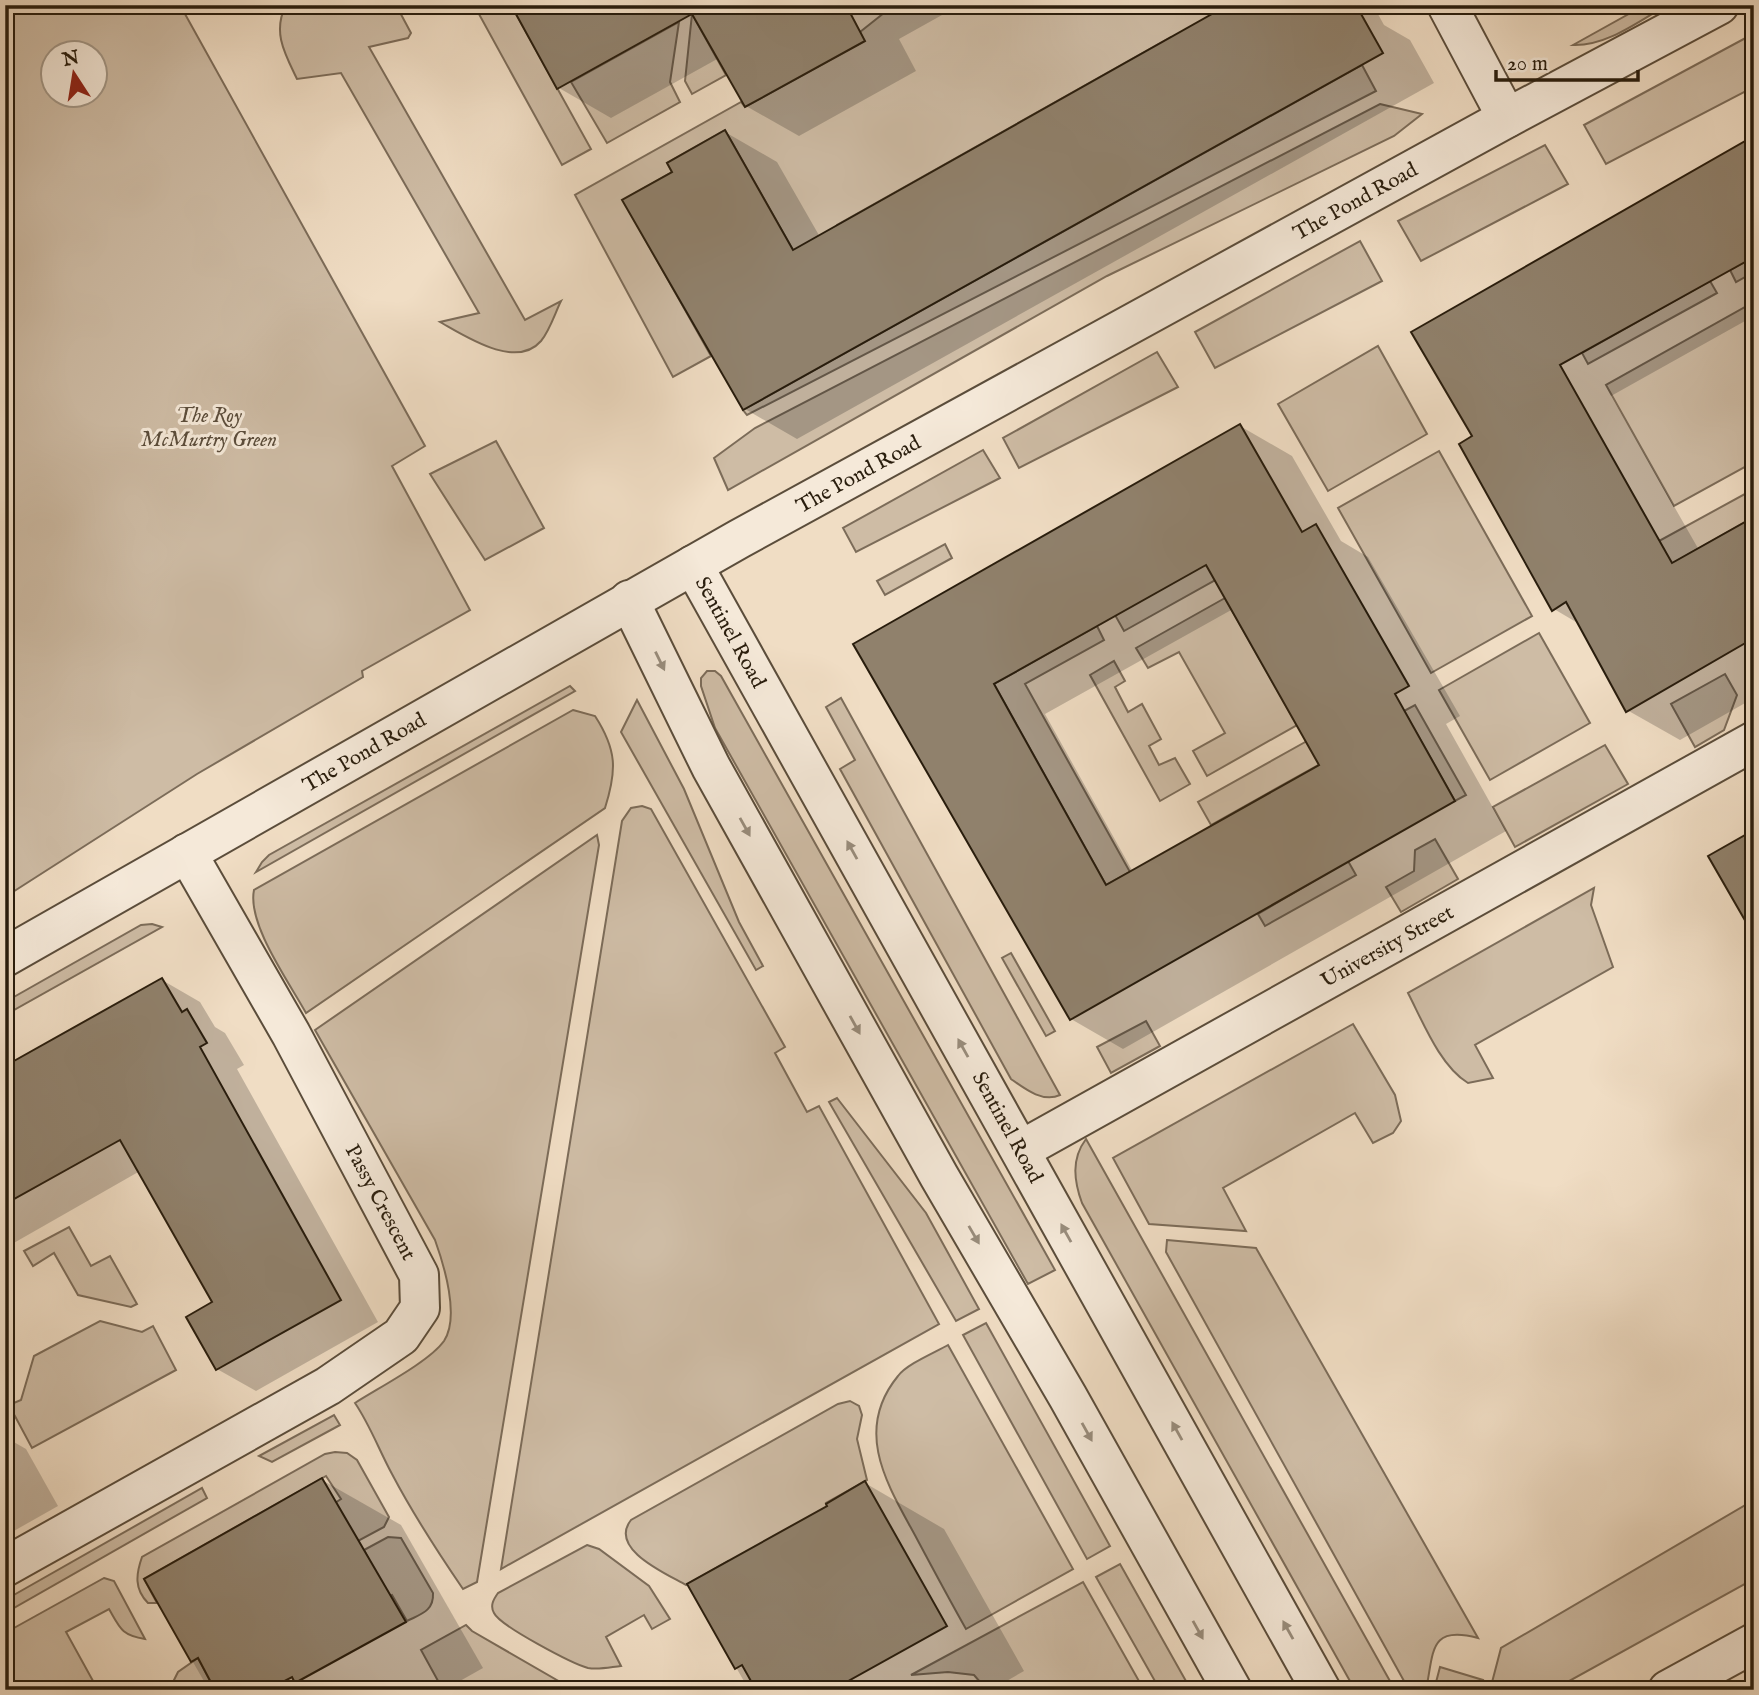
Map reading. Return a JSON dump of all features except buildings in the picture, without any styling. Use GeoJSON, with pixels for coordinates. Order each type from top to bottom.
{"type":"FeatureCollection","features":[{"type":"Feature","properties":{"kind":"street"},"geometry":{"type":"LineString","coordinates":[[1447,5],[1507,118]]}},
{"type":"Feature","properties":{"kind":"street","name":"The Pond Road"},"geometry":{"type":"LineString","coordinates":[[5,957],[629,600],[1718,5]]}},
{"type":"Feature","properties":{"kind":"street","name":"Sentinel Road"},"geometry":{"type":"LineString","coordinates":[[693,565],[1321,1690]]}},
{"type":"Feature","properties":{"kind":"street"},"geometry":{"type":"LineString","coordinates":[[629,600],[732,803],[939,1176],[1068,1397],[1232,1690]]}},
{"type":"Feature","properties":{"kind":"street","name":"University Street"},"geometry":{"type":"LineString","coordinates":[[1021,1150],[1754,741]]}},
{"type":"Feature","properties":{"kind":"street","name":"Passy Crescent"},"geometry":{"type":"LineString","coordinates":[[5,1567],[328,1386],[401,1336],[420,1308],[419,1275],[291,1034],[187,853]]}},
{"type":"Feature","properties":{"kind":"street"},"geometry":{"type":"LineString","coordinates":[[1668,1690],[1754,1643]]}},
{"type":"Feature","properties":{"kind":"green space","name":"The Roy McMurtry Green"},"geometry":{"type":"Polygon","coordinates":[[[5,5],[180,5],[425,446],[392,466],[470,610],[362,671],[363,677],[197,774],[5,897],[5,5]]]}},
{"type":"Feature","properties":{"kind":"green space"},"geometry":{"type":"Polygon","coordinates":[[[286,5],[396,5],[411,33],[408,38],[369,47],[525,320],[561,301],[544,337],[531,349],[518,352],[490,348],[440,322],[479,313],[341,73],[297,79],[280,34],[286,5]]]}},
{"type":"Feature","properties":{"kind":"green space"},"geometry":{"type":"Polygon","coordinates":[[[474,5],[511,5],[591,149],[562,165],[474,5]]]}},
{"type":"Feature","properties":{"kind":"green space"},"geometry":{"type":"Polygon","coordinates":[[[894,5],[1214,5],[1234,41],[1171,37],[837,225],[810,280],[725,130],[667,163],[672,172],[623,200],[711,356],[673,377],[575,195],[741,102],[745,107],[864,41],[860,32],[894,5]]]}},
{"type":"Feature","properties":{"kind":"green space"},"geometry":{"type":"Polygon","coordinates":[[[1645,5],[1667,5],[1610,37],[1573,45],[1645,5]]]}},
{"type":"Feature","properties":{"kind":"green space"},"geometry":{"type":"Polygon","coordinates":[[[692,14],[726,75],[692,94],[685,81],[692,14]]]}},
{"type":"Feature","properties":{"kind":"green space"},"geometry":{"type":"Polygon","coordinates":[[[679,22],[670,82],[680,102],[607,143],[571,82],[679,22]]]}},
{"type":"Feature","properties":{"kind":"green space"},"geometry":{"type":"Polygon","coordinates":[[[1753,34],[1754,87],[1606,164],[1584,125],[1753,34]]]}},
{"type":"Feature","properties":{"kind":"green space"},"geometry":{"type":"Polygon","coordinates":[[[1362,65],[1376,91],[747,415],[743,410],[1362,65]]]}},
{"type":"Feature","properties":{"kind":"green space"},"geometry":{"type":"Polygon","coordinates":[[[1380,104],[1422,114],[1394,136],[1107,276],[728,490],[714,458],[755,428],[1380,104]]]}},
{"type":"Feature","properties":{"kind":"green space"},"geometry":{"type":"Polygon","coordinates":[[[1545,145],[1568,184],[1421,261],[1398,221],[1545,145]]]}},
{"type":"Feature","properties":{"kind":"green space"},"geometry":{"type":"Polygon","coordinates":[[[1360,241],[1382,281],[1215,368],[1195,332],[1360,241]]]}},
{"type":"Feature","properties":{"kind":"green space"},"geometry":{"type":"Polygon","coordinates":[[[1754,257],[1754,272],[1736,282],[1730,270],[1754,257]]]}},
{"type":"Feature","properties":{"kind":"green space"},"geometry":{"type":"Polygon","coordinates":[[[1710,281],[1717,293],[1588,364],[1582,353],[1710,281]]]}},
{"type":"Feature","properties":{"kind":"green space"},"geometry":{"type":"Polygon","coordinates":[[[1754,302],[1754,462],[1674,506],[1606,385],[1754,302]]]}},
{"type":"Feature","properties":{"kind":"green space"},"geometry":{"type":"Polygon","coordinates":[[[1378,346],[1427,434],[1328,491],[1278,404],[1378,346]]]}},
{"type":"Feature","properties":{"kind":"green space"},"geometry":{"type":"Polygon","coordinates":[[[1157,352],[1178,387],[1019,468],[1003,438],[1157,352]]]}},
{"type":"Feature","properties":{"kind":"green space"},"geometry":{"type":"Polygon","coordinates":[[[496,441],[544,528],[485,560],[430,474],[496,441]]]}},
{"type":"Feature","properties":{"kind":"green space"},"geometry":{"type":"Polygon","coordinates":[[[983,450],[1000,478],[856,552],[843,528],[983,450]]]}},
{"type":"Feature","properties":{"kind":"green space"},"geometry":{"type":"Polygon","coordinates":[[[1439,451],[1532,616],[1431,673],[1338,508],[1439,451]]]}},
{"type":"Feature","properties":{"kind":"green space"},"geometry":{"type":"Polygon","coordinates":[[[1754,489],[1754,517],[1641,581],[1628,558],[1754,489]]]}},
{"type":"Feature","properties":{"kind":"green space"},"geometry":{"type":"Polygon","coordinates":[[[945,544],[952,558],[885,595],[877,581],[945,544]]]}},
{"type":"Feature","properties":{"kind":"green space"},"geometry":{"type":"Polygon","coordinates":[[[1208,563],[1217,579],[1124,631],[1115,615],[1208,563]]]}},
{"type":"Feature","properties":{"kind":"green space"},"geometry":{"type":"Polygon","coordinates":[[[1225,598],[1297,725],[1207,776],[1193,751],[1225,733],[1179,652],[1148,668],[1136,648],[1225,598]]]}},
{"type":"Feature","properties":{"kind":"green space"},"geometry":{"type":"Polygon","coordinates":[[[1097,626],[1104,640],[1025,684],[1130,872],[1106,885],[994,684],[1097,626]]]}},
{"type":"Feature","properties":{"kind":"green space"},"geometry":{"type":"Polygon","coordinates":[[[1539,633],[1590,723],[1490,780],[1439,690],[1539,633]]]}},
{"type":"Feature","properties":{"kind":"green space"},"geometry":{"type":"Polygon","coordinates":[[[1114,661],[1125,681],[1115,687],[1128,712],[1142,704],[1161,739],[1149,746],[1159,765],[1175,758],[1190,784],[1160,801],[1090,675],[1114,661]]]}},
{"type":"Feature","properties":{"kind":"green space"},"geometry":{"type":"Polygon","coordinates":[[[707,671],[715,671],[721,676],[1055,1270],[1028,1284],[715,728],[701,686],[701,678],[707,671]]]}},
{"type":"Feature","properties":{"kind":"green space"},"geometry":{"type":"Polygon","coordinates":[[[1725,674],[1737,695],[1724,730],[1695,747],[1671,704],[1725,674]]]}},
{"type":"Feature","properties":{"kind":"green space"},"geometry":{"type":"Polygon","coordinates":[[[570,686],[575,691],[256,872],[269,855],[570,686]]]}},
{"type":"Feature","properties":{"kind":"green space"},"geometry":{"type":"Polygon","coordinates":[[[841,698],[1060,1095],[1041,1096],[1011,1079],[840,769],[855,760],[826,707],[841,698]]]}},
{"type":"Feature","properties":{"kind":"green space"},"geometry":{"type":"Polygon","coordinates":[[[637,700],[684,789],[739,922],[763,966],[756,970],[621,732],[637,700]]]}},
{"type":"Feature","properties":{"kind":"green space"},"geometry":{"type":"Polygon","coordinates":[[[1415,705],[1466,795],[1455,801],[1404,711],[1415,705]]]}},
{"type":"Feature","properties":{"kind":"green space"},"geometry":{"type":"Polygon","coordinates":[[[573,710],[595,716],[608,739],[613,771],[605,808],[306,1013],[263,936],[254,904],[254,890],[573,710]]]}},
{"type":"Feature","properties":{"kind":"green space"},"geometry":{"type":"Polygon","coordinates":[[[1307,741],[1320,764],[1211,825],[1198,802],[1307,741]]]}},
{"type":"Feature","properties":{"kind":"green space"},"geometry":{"type":"Polygon","coordinates":[[[1605,745],[1628,784],[1515,847],[1493,807],[1605,745]]]}},
{"type":"Feature","properties":{"kind":"green space"},"geometry":{"type":"Polygon","coordinates":[[[642,806],[651,809],[785,1047],[775,1053],[807,1112],[819,1106],[939,1324],[501,1569],[622,821],[631,808],[642,806]]]}},
{"type":"Feature","properties":{"kind":"green space"},"geometry":{"type":"Polygon","coordinates":[[[597,835],[599,845],[477,1582],[463,1589],[408,1504],[355,1403],[415,1366],[444,1341],[449,1331],[451,1305],[442,1263],[435,1240],[315,1030],[597,835]]]}},
{"type":"Feature","properties":{"kind":"green space"},"geometry":{"type":"Polygon","coordinates":[[[1435,839],[1458,879],[1401,912],[1386,887],[1414,871],[1415,850],[1435,839]]]}},
{"type":"Feature","properties":{"kind":"green space"},"geometry":{"type":"Polygon","coordinates":[[[1348,861],[1356,875],[1265,926],[1258,914],[1348,861]]]}},
{"type":"Feature","properties":{"kind":"green space"},"geometry":{"type":"Polygon","coordinates":[[[1594,888],[1591,905],[1613,967],[1475,1045],[1493,1078],[1468,1083],[1441,1055],[1408,993],[1594,888]]]}},
{"type":"Feature","properties":{"kind":"green space"},"geometry":{"type":"Polygon","coordinates":[[[141,925],[162,927],[5,1015],[5,1002],[141,925]]]}},
{"type":"Feature","properties":{"kind":"green space"},"geometry":{"type":"Polygon","coordinates":[[[1011,953],[1055,1031],[1046,1036],[1002,958],[1011,953]]]}},
{"type":"Feature","properties":{"kind":"green space"},"geometry":{"type":"Polygon","coordinates":[[[1146,1021],[1160,1046],[1111,1073],[1097,1047],[1146,1021]]]}},
{"type":"Feature","properties":{"kind":"green space"},"geometry":{"type":"Polygon","coordinates":[[[1353,1024],[1395,1095],[1401,1121],[1393,1133],[1373,1143],[1355,1113],[1223,1188],[1246,1231],[1149,1224],[1113,1158],[1353,1024]]]}},
{"type":"Feature","properties":{"kind":"green space"},"geometry":{"type":"Polygon","coordinates":[[[837,1098],[926,1213],[979,1309],[956,1321],[829,1102],[837,1098]]]}},
{"type":"Feature","properties":{"kind":"green space"},"geometry":{"type":"Polygon","coordinates":[[[1086,1139],[1395,1690],[1355,1690],[1082,1203],[1075,1170],[1078,1154],[1086,1139]]]}},
{"type":"Feature","properties":{"kind":"green space"},"geometry":{"type":"Polygon","coordinates":[[[69,1227],[91,1266],[110,1256],[137,1304],[131,1307],[78,1295],[54,1253],[33,1266],[24,1251],[69,1227]]]}},
{"type":"Feature","properties":{"kind":"green space"},"geometry":{"type":"Polygon","coordinates":[[[1167,1240],[1256,1248],[1478,1638],[1450,1635],[1442,1638],[1433,1653],[1426,1690],[1409,1690],[1166,1252],[1167,1240]]]}},
{"type":"Feature","properties":{"kind":"green space"},"geometry":{"type":"Polygon","coordinates":[[[100,1321],[142,1332],[153,1326],[176,1370],[32,1448],[9,1405],[21,1400],[34,1356],[100,1321]]]}},
{"type":"Feature","properties":{"kind":"green space"},"geometry":{"type":"Polygon","coordinates":[[[986,1323],[1110,1546],[1087,1559],[963,1335],[986,1323]]]}},
{"type":"Feature","properties":{"kind":"green space"},"geometry":{"type":"Polygon","coordinates":[[[948,1345],[1073,1569],[966,1629],[896,1499],[880,1459],[876,1438],[884,1397],[898,1376],[914,1363],[948,1345]]]}},
{"type":"Feature","properties":{"kind":"green space"},"geometry":{"type":"Polygon","coordinates":[[[850,1401],[859,1406],[862,1415],[857,1439],[867,1480],[826,1503],[830,1513],[732,1568],[728,1561],[686,1585],[643,1559],[627,1541],[626,1531],[631,1520],[838,1404],[850,1401]]]}},
{"type":"Feature","properties":{"kind":"green space"},"geometry":{"type":"Polygon","coordinates":[[[334,1415],[340,1425],[272,1462],[259,1456],[334,1415]]]}},
{"type":"Feature","properties":{"kind":"green space"},"geometry":{"type":"Polygon","coordinates":[[[347,1453],[357,1460],[389,1517],[384,1527],[358,1541],[332,1505],[341,1499],[326,1476],[144,1579],[157,1603],[148,1603],[143,1598],[137,1581],[142,1557],[325,1454],[347,1453]]]}},
{"type":"Feature","properties":{"kind":"green space"},"geometry":{"type":"Polygon","coordinates":[[[202,1488],[207,1498],[5,1613],[5,1600],[202,1488]]]}},
{"type":"Feature","properties":{"kind":"green space"},"geometry":{"type":"Polygon","coordinates":[[[1754,1500],[1754,1579],[1553,1690],[1490,1690],[1501,1648],[1754,1500]]]}},
{"type":"Feature","properties":{"kind":"green space"},"geometry":{"type":"Polygon","coordinates":[[[388,1537],[401,1538],[433,1593],[429,1608],[407,1621],[392,1595],[387,1597],[364,1550],[388,1537]]]}},
{"type":"Feature","properties":{"kind":"green space"},"geometry":{"type":"Polygon","coordinates":[[[587,1545],[599,1549],[649,1586],[670,1619],[652,1629],[644,1615],[606,1637],[621,1666],[596,1669],[580,1665],[509,1627],[493,1610],[498,1593],[587,1545]]]}},
{"type":"Feature","properties":{"kind":"green space"},"geometry":{"type":"Polygon","coordinates":[[[1120,1564],[1191,1690],[1160,1690],[1096,1577],[1120,1564]]]}},
{"type":"Feature","properties":{"kind":"green space"},"geometry":{"type":"Polygon","coordinates":[[[104,1578],[114,1581],[145,1639],[122,1630],[109,1609],[66,1632],[98,1690],[5,1690],[5,1633],[104,1578]]]}},
{"type":"Feature","properties":{"kind":"green space"},"geometry":{"type":"Polygon","coordinates":[[[1083,1582],[1144,1690],[987,1690],[974,1675],[948,1672],[911,1675],[1083,1582]]]}},
{"type":"Feature","properties":{"kind":"green space"},"geometry":{"type":"Polygon","coordinates":[[[466,1625],[574,1690],[443,1690],[421,1650],[466,1625]]]}},
{"type":"Feature","properties":{"kind":"green space"},"geometry":{"type":"Polygon","coordinates":[[[198,1658],[215,1690],[169,1690],[178,1672],[198,1658]]]}},
{"type":"Feature","properties":{"kind":"green space"},"geometry":{"type":"Polygon","coordinates":[[[1440,1667],[1483,1680],[1480,1690],[1434,1690],[1440,1667]]]}}]}
